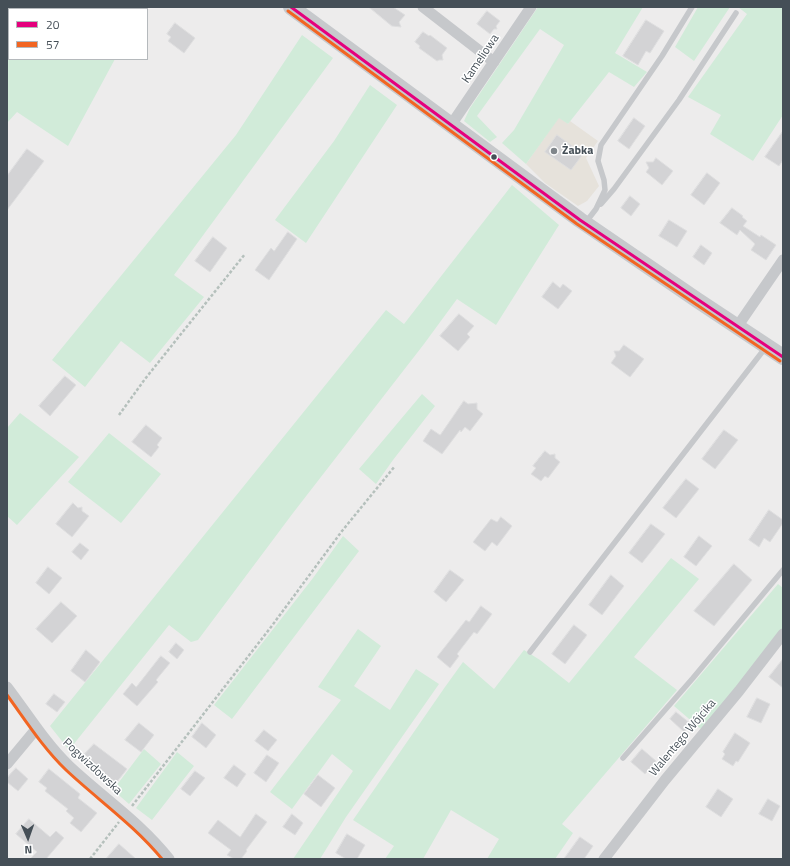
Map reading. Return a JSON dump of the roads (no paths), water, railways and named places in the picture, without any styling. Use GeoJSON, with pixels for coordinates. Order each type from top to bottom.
{"type":"FeatureCollection","features":[{"type":"Feature","properties":{"kind":"street"},"geometry":{"type":"LineString","coordinates":[[291,7],[585,224],[783,357]]}},
{"type":"Feature","properties":{"kind":"street"},"geometry":{"type":"LineString","coordinates":[[423,7],[494,62]]}},
{"type":"Feature","properties":{"kind":"street","name":"Kameliowa"},"geometry":{"type":"LineString","coordinates":[[451,125],[532,7]]}},
{"type":"Feature","properties":{"kind":"street"},"geometry":{"type":"LineString","coordinates":[[737,327],[783,260]]}},
{"type":"Feature","properties":{"kind":"street","name":"Walentego Wójcika"},"geometry":{"type":"LineString","coordinates":[[604,859],[665,780],[739,691],[783,634]]}},
{"type":"Feature","properties":{"kind":"street","name":"Pogwizdowska"},"geometry":{"type":"LineString","coordinates":[[7,686],[37,728],[68,765],[149,837],[169,859]]}},
{"type":"Feature","properties":{"kind":"street"},"geometry":{"type":"LineString","coordinates":[[7,764],[37,728]]}},
{"type":"Feature","properties":{"kind":"lane"},"geometry":{"type":"LineString","coordinates":[[596,209],[605,190],[604,180],[598,161],[601,144],[662,56],[692,7]]}},
{"type":"Feature","properties":{"kind":"lane"},"geometry":{"type":"LineString","coordinates":[[585,224],[614,189],[679,100],[736,13]]}},
{"type":"Feature","properties":{"kind":"lane"},"geometry":{"type":"LineString","coordinates":[[530,652],[766,346]]}},
{"type":"Feature","properties":{"kind":"lane"},"geometry":{"type":"LineString","coordinates":[[623,758],[693,678],[783,570]]}},
{"type":"Feature","properties":{"kind":"place","name":"Żabka"},"geometry":{"type":"Point","coordinates":[554,151]}}]}
